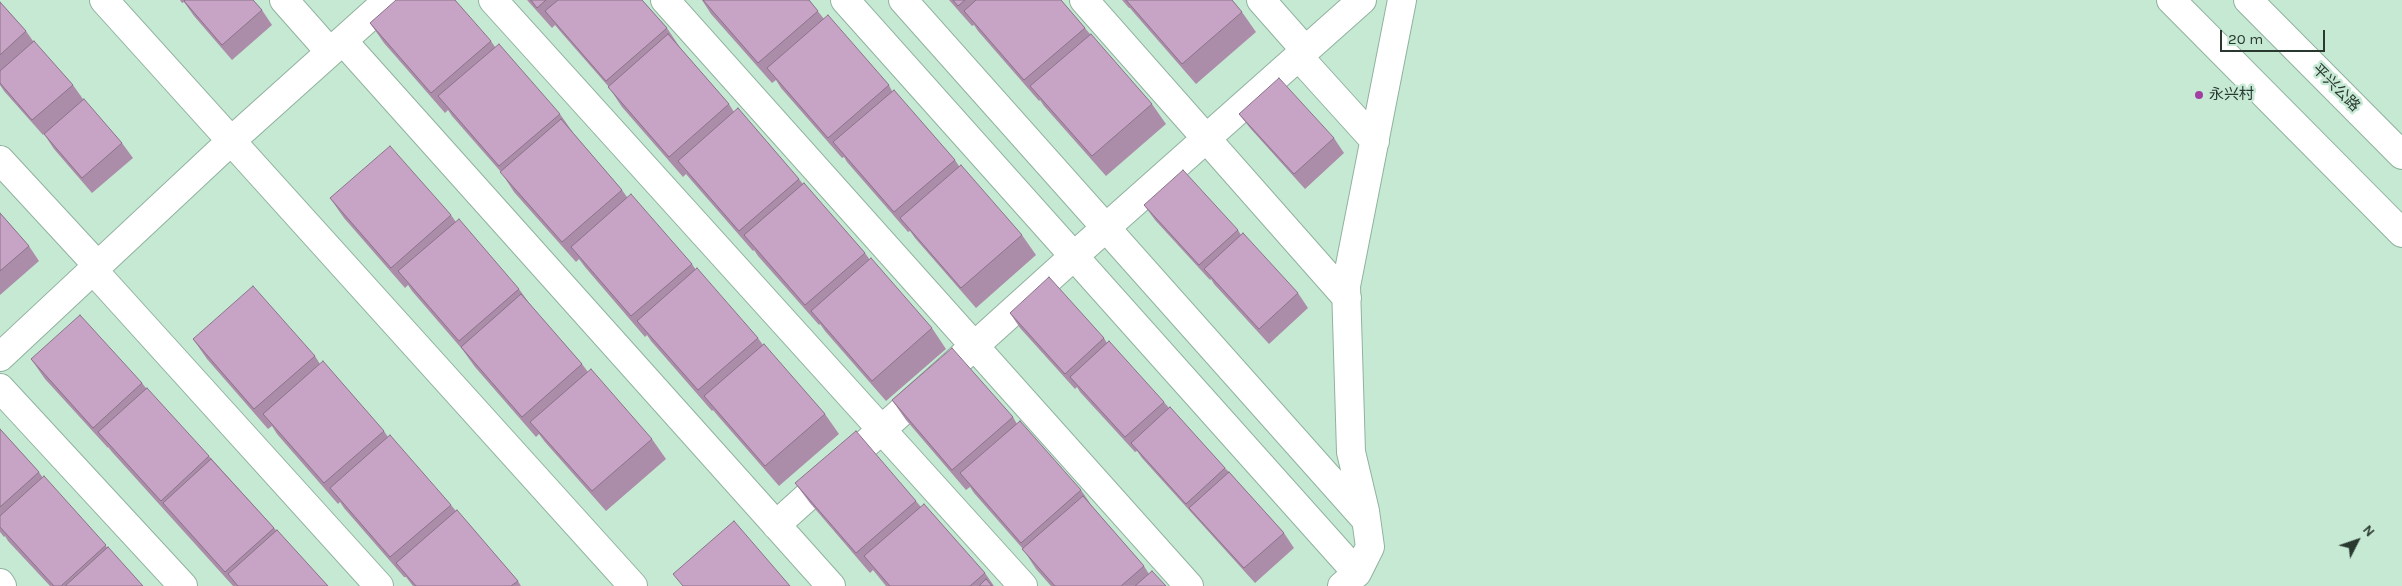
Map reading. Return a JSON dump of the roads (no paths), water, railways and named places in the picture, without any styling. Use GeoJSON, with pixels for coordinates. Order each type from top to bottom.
{"type":"FeatureCollection","features":[{"type":"Feature","properties":{"kind":"main road"},"geometry":{"type":"LineString","coordinates":[[104,0],[633,586]]}},
{"type":"Feature","properties":{"kind":"main road"},"geometry":{"type":"LineString","coordinates":[[284,0],[336,46],[831,586]]}},
{"type":"Feature","properties":{"kind":"main road"},"geometry":{"type":"LineString","coordinates":[[2,350],[95,268],[231,141],[388,0]]}},
{"type":"Feature","properties":{"kind":"main road"},"geometry":{"type":"LineString","coordinates":[[493,0],[1023,586]]}},
{"type":"Feature","properties":{"kind":"main road"},"geometry":{"type":"LineString","coordinates":[[665,0],[1189,586]]}},
{"type":"Feature","properties":{"kind":"main road"},"geometry":{"type":"LineString","coordinates":[[845,0],[1074,256],[1350,579],[1370,547],[1351,452],[1346,286],[1402,0]]}},
{"type":"Feature","properties":{"kind":"main road"},"geometry":{"type":"LineString","coordinates":[[903,0],[1366,520]]}},
{"type":"Feature","properties":{"kind":"main road"},"geometry":{"type":"LineString","coordinates":[[1084,0],[1347,298]]}},
{"type":"Feature","properties":{"kind":"main road"},"geometry":{"type":"LineString","coordinates":[[1261,0],[1302,54],[1375,141]]}},
{"type":"Feature","properties":{"kind":"main road"},"geometry":{"type":"LineString","coordinates":[[776,525],[1206,137],[1362,0]]}},
{"type":"Feature","properties":{"kind":"main road"},"geometry":{"type":"LineString","coordinates":[[2171,0],[2402,234]]}},
{"type":"Feature","properties":{"kind":"main road","name":"平兴公路"},"geometry":{"type":"LineString","coordinates":[[2248,0],[2402,155]]}},
{"type":"Feature","properties":{"kind":"main road"},"geometry":{"type":"LineString","coordinates":[[0,160],[380,586]]}},
{"type":"Feature","properties":{"kind":"main road"},"geometry":{"type":"LineString","coordinates":[[0,388],[183,586]]}},
{"type":"Feature","properties":{"kind":"place","name":"永兴村"},"geometry":{"type":"Point","coordinates":[2199,95]}}]}
